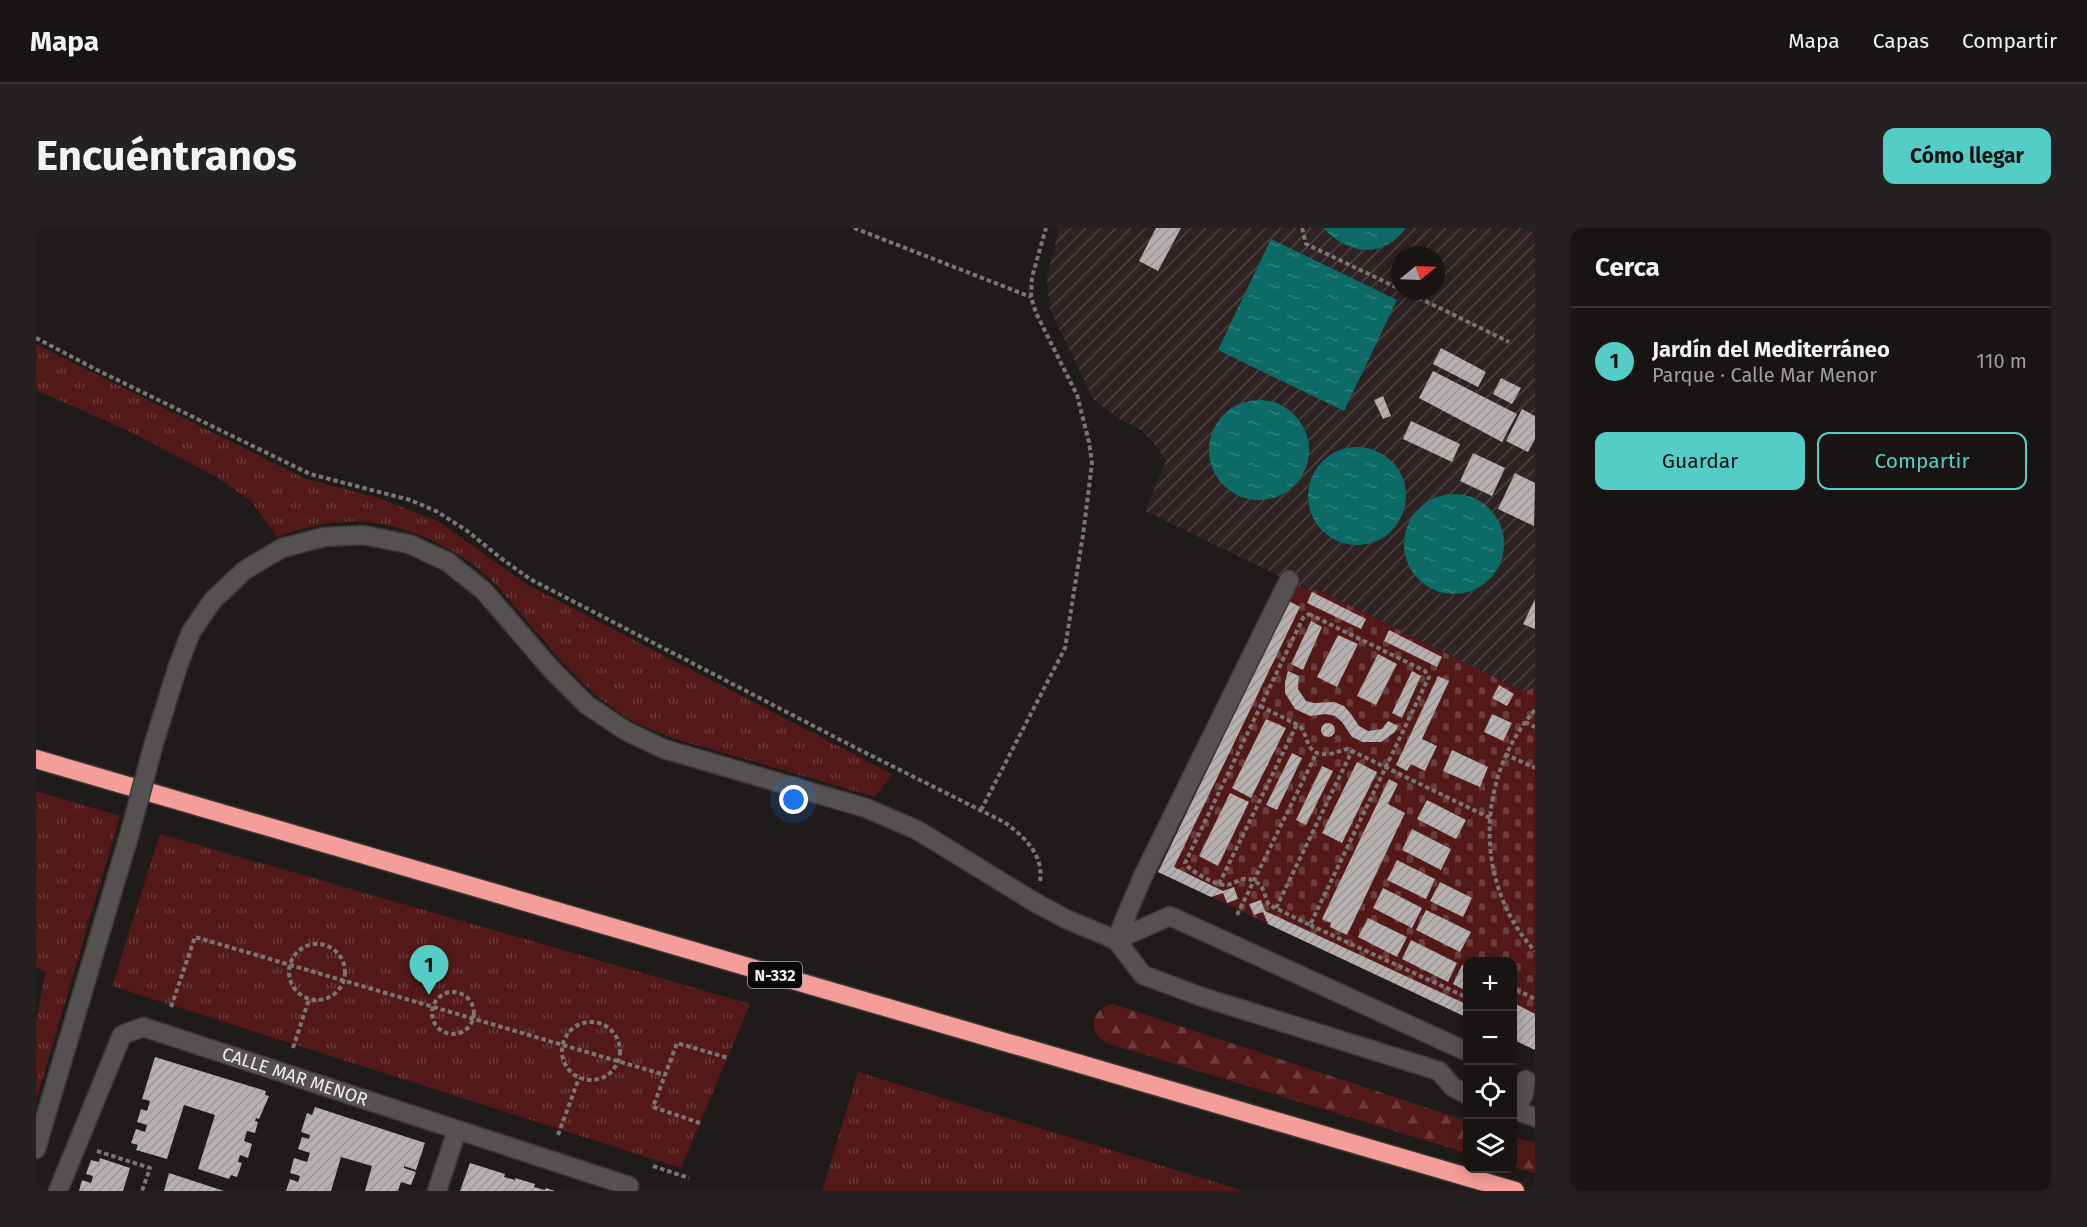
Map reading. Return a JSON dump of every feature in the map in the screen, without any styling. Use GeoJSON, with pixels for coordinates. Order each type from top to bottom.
{"type":"FeatureCollection","features":[{"type":"Feature","properties":{"kind":"highway","name":"N-332"},"geometry":{"type":"LineString","coordinates":[[36,759],[1515,1191]]}},
{"type":"Feature","properties":{"kind":"street"},"geometry":{"type":"LineString","coordinates":[[36,1149],[129,836],[154,743],[191,632],[213,600],[244,570],[282,548],[324,537],[363,535],[409,544],[448,562],[484,591],[551,669],[587,705],[626,731],[664,749],[884,815],[917,830],[1036,903],[1116,940],[1143,975],[1202,997],[1439,1071],[1453,1087],[1463,1093]]}},
{"type":"Feature","properties":{"kind":"street"},"geometry":{"type":"LineString","coordinates":[[1116,940],[1143,876],[1289,580]]}},
{"type":"Feature","properties":{"kind":"street"},"geometry":{"type":"LineString","coordinates":[[1116,940],[1170,916],[1463,1050]]}},
{"type":"Feature","properties":{"kind":"street","name":"CALLE MAR MENOR"},"geometry":{"type":"LineString","coordinates":[[58,1191],[122,1035],[143,1027],[629,1186]]}},
{"type":"Feature","properties":{"kind":"street"},"geometry":{"type":"LineString","coordinates":[[1439,1071],[1449,1043]]}},
{"type":"Feature","properties":{"kind":"street"},"geometry":{"type":"LineString","coordinates":[[1517,1104],[1523,1096],[1524,1079]]}},
{"type":"Feature","properties":{"kind":"street"},"geometry":{"type":"LineString","coordinates":[[1517,1111],[1535,1117]]}},
{"type":"Feature","properties":{"kind":"street"},"geometry":{"type":"LineString","coordinates":[[437,1191],[457,1130]]}},
{"type":"Feature","properties":{"kind":"path"},"geometry":{"type":"LineString","coordinates":[[854,228],[1031,297]]}},
{"type":"Feature","properties":{"kind":"path"},"geometry":{"type":"LineString","coordinates":[[981,810],[1065,648],[1092,463],[1077,395],[1036,314],[1031,297],[1032,277],[1046,228]]}},
{"type":"Feature","properties":{"kind":"path"},"geometry":{"type":"LineString","coordinates":[[1302,228],[1306,244],[1391,285]]}},
{"type":"Feature","properties":{"kind":"path"},"geometry":{"type":"LineString","coordinates":[[1423,300],[1509,342]]}},
{"type":"Feature","properties":{"kind":"path"},"geometry":{"type":"LineString","coordinates":[[36,338],[310,474],[410,500],[436,511],[466,530],[530,579],[981,810],[1017,831],[1036,856],[1042,871],[1036,903]]}},
{"type":"Feature","properties":{"kind":"path"},"geometry":{"type":"LineString","coordinates":[[1310,925],[1428,681],[1427,674],[1312,614],[1303,618],[1186,859],[1186,867],[1219,884],[1228,885],[1239,879],[1254,880],[1264,890],[1269,904],[1276,908],[1310,925],[1463,996]]}},
{"type":"Feature","properties":{"kind":"path"},"geometry":{"type":"LineString","coordinates":[[1260,706],[1297,724],[1303,729],[1304,738],[1309,746],[1317,753],[1326,755],[1346,749],[1352,751],[1490,818]]}},
{"type":"Feature","properties":{"kind":"path"},"geometry":{"type":"LineString","coordinates":[[1535,710],[1505,754],[1497,778],[1490,818],[1491,855],[1496,880],[1513,920],[1535,951]]}},
{"type":"Feature","properties":{"kind":"path"},"geometry":{"type":"LineString","coordinates":[[1525,722],[1535,727]]}},
{"type":"Feature","properties":{"kind":"path"},"geometry":{"type":"LineString","coordinates":[[1219,884],[1297,724]]}},
{"type":"Feature","properties":{"kind":"path"},"geometry":{"type":"LineString","coordinates":[[1276,908],[1352,751]]}},
{"type":"Feature","properties":{"kind":"path"},"geometry":{"type":"LineString","coordinates":[[1237,915],[1317,753]]}},
{"type":"Feature","properties":{"kind":"path"},"geometry":{"type":"LineString","coordinates":[[1505,754],[1535,768]]}},
{"type":"Feature","properties":{"kind":"path"},"geometry":{"type":"LineString","coordinates":[[171,1007],[195,937],[665,1075]]}},
{"type":"Feature","properties":{"kind":"path"},"geometry":{"type":"LineString","coordinates":[[310,945],[330,946],[343,961],[346,971],[345,981],[334,995],[327,999],[309,999],[299,994],[293,986],[289,975],[290,964],[301,949],[310,945]]}},
{"type":"Feature","properties":{"kind":"path"},"geometry":{"type":"LineString","coordinates":[[1517,990],[1535,999]]}},
{"type":"Feature","properties":{"kind":"path"},"geometry":{"type":"LineString","coordinates":[[452,991],[459,992],[470,999],[474,1012],[473,1019],[467,1029],[461,1032],[456,1034],[444,1032],[434,1024],[432,1006],[439,995],[452,991]]}},
{"type":"Feature","properties":{"kind":"path"},"geometry":{"type":"LineString","coordinates":[[293,1048],[309,999]]}},
{"type":"Feature","properties":{"kind":"path"},"geometry":{"type":"LineString","coordinates":[[586,1022],[603,1024],[610,1029],[619,1044],[618,1062],[606,1076],[597,1080],[579,1078],[570,1072],[565,1064],[562,1045],[565,1037],[578,1025],[586,1022]]}},
{"type":"Feature","properties":{"kind":"path"},"geometry":{"type":"LineString","coordinates":[[700,1123],[652,1107],[677,1043],[728,1058]]}},
{"type":"Feature","properties":{"kind":"path"},"geometry":{"type":"LineString","coordinates":[[558,1135],[579,1078]]}},
{"type":"Feature","properties":{"kind":"path"},"geometry":{"type":"LineString","coordinates":[[91,1148],[150,1168],[142,1191]]}},
{"type":"Feature","properties":{"kind":"path"},"geometry":{"type":"LineString","coordinates":[[653,1166],[689,1178]]}},
{"type":"Feature","properties":{"kind":"shaded area"},"geometry":{"type":"Polygon","coordinates":[[[1059,228],[1323,228],[1334,240],[1400,236],[1406,228],[1535,228],[1535,685],[1530,690],[1522,691],[1314,588],[1312,592],[1145,511],[1166,461],[1158,448],[1141,430],[1119,419],[1093,399],[1050,310],[1047,278],[1059,228]],[[1289,409],[1210,462],[1217,478],[1230,491],[1309,437],[1301,421],[1289,409]],[[1353,447],[1336,451],[1322,460],[1312,475],[1307,491],[1309,509],[1391,532],[1402,518],[1406,502],[1353,447]],[[1408,522],[1404,539],[1405,556],[1440,593],[1457,595],[1474,590],[1488,581],[1499,566],[1408,522]]]}},
{"type":"Feature","properties":{"kind":"green space"},"geometry":{"type":"Polygon","coordinates":[[[36,344],[306,479],[379,498],[438,521],[526,584],[892,774],[875,797],[681,741],[644,727],[612,708],[593,692],[559,658],[494,583],[459,555],[415,533],[376,523],[338,522],[318,525],[277,537],[251,501],[216,477],[131,432],[36,390],[36,344]]]}},
{"type":"Feature","properties":{"kind":"green space"},"geometry":{"type":"Polygon","coordinates":[[[1297,584],[1312,592],[1314,588],[1522,691],[1530,690],[1535,685],[1535,1050],[1517,1041],[1517,957],[1463,957],[1463,1016],[1158,872],[1297,584]]]}},
{"type":"Feature","properties":{"kind":"green space"},"geometry":{"type":"Polygon","coordinates":[[[36,791],[120,816],[36,1101],[36,1022],[46,971],[36,968],[36,791]]]}},
{"type":"Feature","properties":{"kind":"green space"},"geometry":{"type":"Polygon","coordinates":[[[160,834],[750,1004],[681,1168],[112,986],[160,834]]]}},
{"type":"Feature","properties":{"kind":"green space"},"geometry":{"type":"Polygon","coordinates":[[[1113,1004],[1463,1120],[1463,1152],[1106,1043],[1096,1033],[1094,1021],[1100,1010],[1113,1004]]]}},
{"type":"Feature","properties":{"kind":"green space"},"geometry":{"type":"Polygon","coordinates":[[[858,1072],[1241,1190],[1241,1191],[822,1191],[858,1072]]]}},
{"type":"Feature","properties":{"kind":"green space"},"geometry":{"type":"Polygon","coordinates":[[[1517,1138],[1535,1143],[1535,1173],[1517,1168],[1517,1138]]]}},
{"type":"Feature","properties":{"kind":"water"},"geometry":{"type":"Polygon","coordinates":[[[1323,228],[1406,228],[1387,245],[1365,250],[1343,243],[1323,228]]]}},
{"type":"Feature","properties":{"kind":"water"},"geometry":{"type":"Polygon","coordinates":[[[1271,239],[1391,297],[1391,300],[1397,300],[1344,411],[1218,350],[1271,239]]]}},
{"type":"Feature","properties":{"kind":"water"},"geometry":{"type":"Polygon","coordinates":[[[1259,400],[1278,404],[1295,414],[1305,431],[1309,450],[1305,469],[1295,486],[1278,496],[1259,500],[1240,496],[1223,486],[1213,469],[1209,450],[1213,431],[1223,414],[1240,404],[1259,400]]]}},
{"type":"Feature","properties":{"kind":"water"},"geometry":{"type":"Polygon","coordinates":[[[1357,447],[1376,450],[1392,461],[1403,477],[1406,496],[1403,515],[1392,531],[1376,542],[1357,545],[1338,542],[1322,531],[1311,515],[1308,496],[1311,477],[1322,461],[1338,450],[1357,447]]]}},
{"type":"Feature","properties":{"kind":"water"},"geometry":{"type":"Polygon","coordinates":[[[1454,494],[1473,498],[1489,509],[1500,525],[1504,544],[1500,563],[1489,579],[1473,590],[1454,594],[1435,590],[1419,579],[1408,563],[1404,544],[1408,525],[1419,509],[1435,498],[1454,494]]]}},
{"type":"Feature","properties":{"kind":"building"},"geometry":{"type":"Polygon","coordinates":[[[1156,228],[1181,228],[1158,271],[1139,261],[1156,228]]]}},
{"type":"Feature","properties":{"kind":"building"},"geometry":{"type":"Polygon","coordinates":[[[1441,348],[1486,372],[1478,387],[1433,364],[1441,348]]]}},
{"type":"Feature","properties":{"kind":"building"},"geometry":{"type":"Polygon","coordinates":[[[1433,371],[1517,414],[1502,442],[1419,398],[1433,371]]]}},
{"type":"Feature","properties":{"kind":"building"},"geometry":{"type":"Polygon","coordinates":[[[1501,378],[1521,388],[1512,404],[1493,394],[1501,378]]]}},
{"type":"Feature","properties":{"kind":"building"},"geometry":{"type":"Polygon","coordinates":[[[1383,396],[1391,416],[1383,419],[1374,400],[1383,396]]]}},
{"type":"Feature","properties":{"kind":"building"},"geometry":{"type":"Polygon","coordinates":[[[1522,409],[1535,416],[1535,439],[1528,452],[1506,441],[1522,409]]]}},
{"type":"Feature","properties":{"kind":"building"},"geometry":{"type":"Polygon","coordinates":[[[1411,421],[1460,444],[1452,462],[1403,439],[1411,421]]]}},
{"type":"Feature","properties":{"kind":"building"},"geometry":{"type":"Polygon","coordinates":[[[1473,453],[1505,468],[1492,496],[1460,481],[1473,453]]]}},
{"type":"Feature","properties":{"kind":"building"},"geometry":{"type":"Polygon","coordinates":[[[1515,473],[1535,483],[1534,526],[1498,509],[1515,473]]]}},
{"type":"Feature","properties":{"kind":"building"},"geometry":{"type":"Polygon","coordinates":[[[1312,592],[1366,619],[1361,629],[1307,603],[1312,592]]]}},
{"type":"Feature","properties":{"kind":"building"},"geometry":{"type":"Polygon","coordinates":[[[1535,599],[1535,629],[1523,624],[1535,599]]]}},
{"type":"Feature","properties":{"kind":"building"},"geometry":{"type":"Polygon","coordinates":[[[1289,601],[1300,607],[1174,867],[1223,891],[1234,887],[1238,899],[1227,903],[1223,893],[1211,897],[1158,872],[1289,601]]]}},
{"type":"Feature","properties":{"kind":"building"},"geometry":{"type":"Polygon","coordinates":[[[1311,621],[1322,627],[1303,670],[1291,664],[1311,621]]]}},
{"type":"Feature","properties":{"kind":"building"},"geometry":{"type":"Polygon","coordinates":[[[1389,630],[1442,657],[1437,667],[1384,641],[1389,630]]]}},
{"type":"Feature","properties":{"kind":"building"},"geometry":{"type":"Polygon","coordinates":[[[1338,635],[1358,644],[1337,687],[1317,677],[1338,635]]]}},
{"type":"Feature","properties":{"kind":"building"},"geometry":{"type":"Polygon","coordinates":[[[1378,654],[1397,664],[1376,705],[1357,696],[1378,654]]]}},
{"type":"Feature","properties":{"kind":"building"},"geometry":{"type":"Polygon","coordinates":[[[1288,671],[1299,676],[1298,689],[1306,701],[1334,702],[1344,706],[1359,726],[1368,731],[1382,729],[1388,721],[1398,726],[1395,732],[1381,742],[1363,742],[1352,737],[1335,716],[1326,714],[1310,716],[1295,709],[1285,693],[1288,671]]]}},
{"type":"Feature","properties":{"kind":"building"},"geometry":{"type":"Polygon","coordinates":[[[1412,671],[1421,676],[1402,718],[1392,713],[1412,671]]]}},
{"type":"Feature","properties":{"kind":"building"},"geometry":{"type":"Polygon","coordinates":[[[1438,676],[1449,681],[1422,739],[1437,746],[1425,771],[1411,764],[1407,771],[1396,765],[1438,676]]]}},
{"type":"Feature","properties":{"kind":"building"},"geometry":{"type":"Polygon","coordinates":[[[1499,685],[1514,694],[1507,706],[1492,698],[1499,685]]]}},
{"type":"Feature","properties":{"kind":"building"},"geometry":{"type":"Polygon","coordinates":[[[1492,714],[1512,723],[1503,741],[1484,732],[1492,714]]]}},
{"type":"Feature","properties":{"kind":"building"},"geometry":{"type":"Polygon","coordinates":[[[1266,719],[1286,728],[1251,798],[1232,788],[1266,719]]]}},
{"type":"Feature","properties":{"kind":"building"},"geometry":{"type":"Polygon","coordinates":[[[1328,723],[1333,725],[1335,730],[1333,735],[1328,737],[1323,735],[1321,730],[1323,725],[1328,723]]]}},
{"type":"Feature","properties":{"kind":"building"},"geometry":{"type":"Polygon","coordinates":[[[1452,750],[1488,767],[1480,787],[1443,771],[1452,750]]]}},
{"type":"Feature","properties":{"kind":"building"},"geometry":{"type":"Polygon","coordinates":[[[1292,753],[1302,758],[1277,810],[1266,805],[1292,753]]]}},
{"type":"Feature","properties":{"kind":"building"},"geometry":{"type":"Polygon","coordinates":[[[1357,762],[1377,772],[1342,843],[1322,833],[1357,762]]]}},
{"type":"Feature","properties":{"kind":"building"},"geometry":{"type":"Polygon","coordinates":[[[1322,766],[1333,771],[1306,825],[1296,820],[1322,766]]]}},
{"type":"Feature","properties":{"kind":"building"},"geometry":{"type":"Polygon","coordinates":[[[1389,779],[1398,784],[1388,804],[1405,813],[1347,935],[1330,927],[1331,923],[1322,919],[1389,779]]]}},
{"type":"Feature","properties":{"kind":"building"},"geometry":{"type":"Polygon","coordinates":[[[1230,793],[1249,802],[1218,866],[1199,856],[1230,793]]]}},
{"type":"Feature","properties":{"kind":"building"},"geometry":{"type":"Polygon","coordinates":[[[1427,800],[1466,820],[1456,839],[1417,819],[1427,800]]]}},
{"type":"Feature","properties":{"kind":"building"},"geometry":{"type":"Polygon","coordinates":[[[1412,829],[1451,849],[1441,870],[1402,850],[1412,829]]]}},
{"type":"Feature","properties":{"kind":"building"},"geometry":{"type":"Polygon","coordinates":[[[1397,860],[1435,879],[1426,899],[1387,880],[1397,860]]]}},
{"type":"Feature","properties":{"kind":"building"},"geometry":{"type":"Polygon","coordinates":[[[1440,882],[1472,898],[1463,917],[1430,901],[1440,882]]]}},
{"type":"Feature","properties":{"kind":"building"},"geometry":{"type":"Polygon","coordinates":[[[1383,888],[1422,908],[1412,928],[1373,908],[1383,888]]]}},
{"type":"Feature","properties":{"kind":"building"},"geometry":{"type":"Polygon","coordinates":[[[1261,900],[1265,911],[1463,1003],[1463,1016],[1268,924],[1263,912],[1254,915],[1249,904],[1261,900]]]}},
{"type":"Feature","properties":{"kind":"building"},"geometry":{"type":"Polygon","coordinates":[[[1426,910],[1471,932],[1460,952],[1416,930],[1426,910]]]}},
{"type":"Feature","properties":{"kind":"building"},"geometry":{"type":"Polygon","coordinates":[[[1368,918],[1407,937],[1397,957],[1358,937],[1368,918]]]}},
{"type":"Feature","properties":{"kind":"building"},"geometry":{"type":"Polygon","coordinates":[[[1411,940],[1457,963],[1448,982],[1402,959],[1411,940]]]}},
{"type":"Feature","properties":{"kind":"building"},"geometry":{"type":"Polygon","coordinates":[[[1462,965],[1463,966],[1463,989],[1453,984],[1462,965]]]}},
{"type":"Feature","properties":{"kind":"building"},"geometry":{"type":"Polygon","coordinates":[[[1517,1005],[1535,1014],[1535,1050],[1517,1041],[1517,1005]]]}},
{"type":"Feature","properties":{"kind":"building"},"geometry":{"type":"Polygon","coordinates":[[[155,1057],[266,1091],[265,1095],[269,1096],[259,1119],[256,1118],[255,1121],[258,1122],[255,1133],[247,1131],[244,1141],[252,1144],[248,1158],[240,1155],[238,1162],[242,1163],[237,1177],[231,1175],[229,1179],[198,1169],[215,1115],[184,1105],[167,1159],[136,1150],[138,1145],[131,1143],[136,1129],[145,1132],[147,1125],[137,1122],[141,1109],[147,1111],[150,1101],[142,1099],[155,1057]]]}},
{"type":"Feature","properties":{"kind":"building"},"geometry":{"type":"Polygon","coordinates":[[[315,1107],[425,1143],[416,1170],[404,1166],[416,1172],[411,1185],[401,1182],[398,1191],[365,1191],[372,1166],[341,1157],[331,1191],[286,1191],[290,1179],[298,1182],[300,1176],[290,1173],[294,1158],[307,1162],[310,1153],[298,1149],[302,1137],[309,1139],[310,1135],[301,1132],[307,1113],[312,1115],[315,1107]]]}},
{"type":"Feature","properties":{"kind":"building"},"geometry":{"type":"Polygon","coordinates":[[[100,1158],[130,1168],[123,1191],[79,1191],[82,1180],[91,1183],[93,1176],[86,1174],[91,1160],[99,1162],[100,1158]]]}},
{"type":"Feature","properties":{"kind":"building"},"geometry":{"type":"Polygon","coordinates":[[[470,1163],[505,1174],[504,1177],[535,1184],[534,1187],[555,1191],[460,1191],[470,1163]]]}},
{"type":"Feature","properties":{"kind":"building"},"geometry":{"type":"Polygon","coordinates":[[[169,1173],[224,1191],[164,1191],[169,1173]]]}},
{"type":"Feature","properties":{"kind":"place","name":"Jardín del Mediterráneo"},"geometry":{"type":"Point","coordinates":[429,995]}}]}
